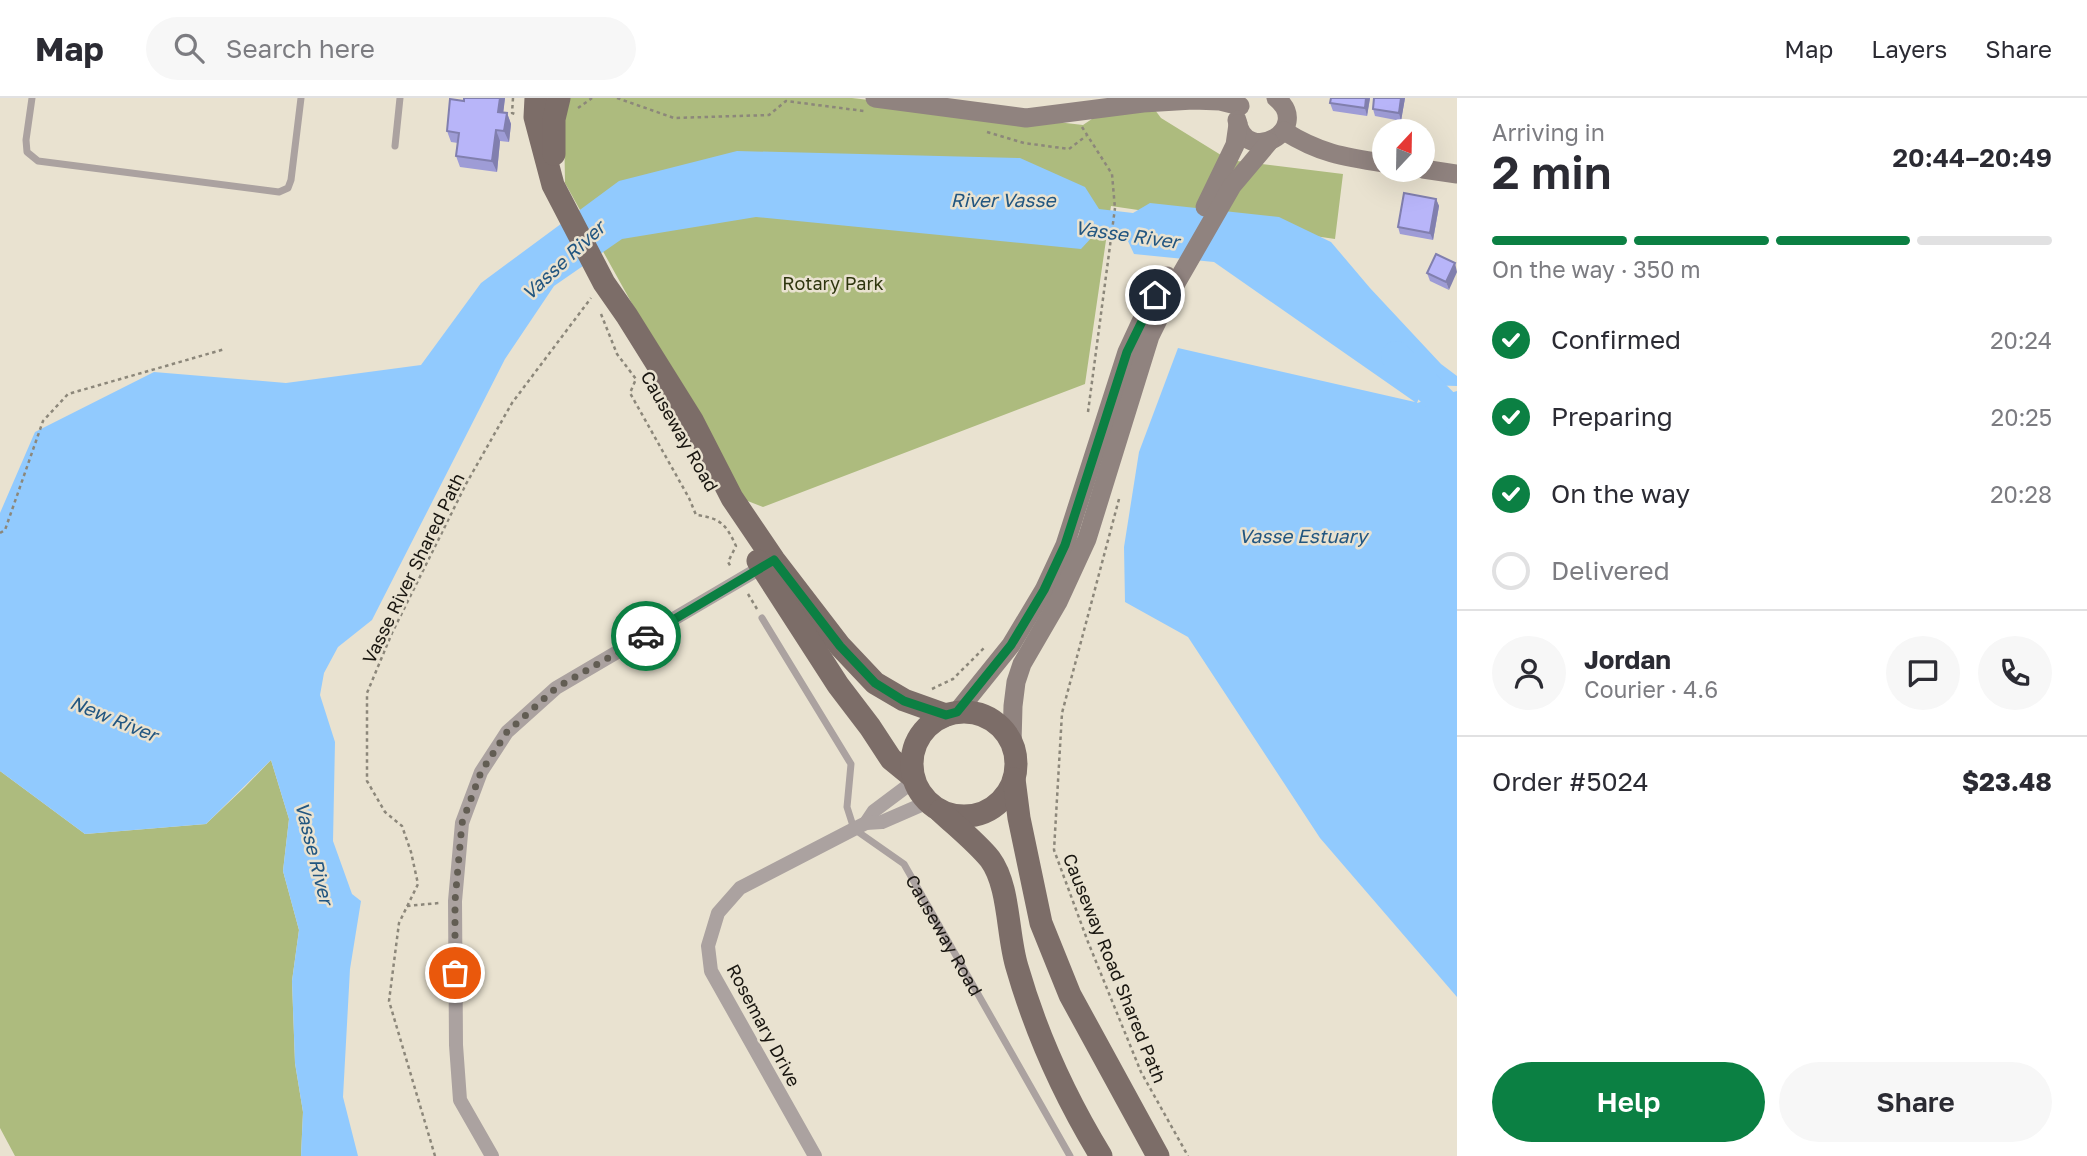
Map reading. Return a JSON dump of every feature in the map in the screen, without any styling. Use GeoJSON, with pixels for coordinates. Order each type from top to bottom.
{"type":"FeatureCollection","features":[{"type":"Feature","properties":{"kind":"main road","name":"Causeway Road"},"geometry":{"type":"LineString","coordinates":[[536,98],[535,117],[553,185],[599,289],[627,316],[692,421],[768,564],[838,685],[891,759],[914,779]]}},
{"type":"Feature","properties":{"kind":"main road","name":"Causeway Road"},"geometry":{"type":"LineString","coordinates":[[553,185],[554,119],[559,98]]}},
{"type":"Feature","properties":{"kind":"main road"},"geometry":{"type":"LineString","coordinates":[[1220,194],[1276,136],[1287,115],[1285,108],[1276,98]]}},
{"type":"Feature","properties":{"kind":"main road"},"geometry":{"type":"LineString","coordinates":[[869,104],[1026,118],[1143,100],[1220,101],[1242,109]]}},
{"type":"Feature","properties":{"kind":"main road"},"geometry":{"type":"LineString","coordinates":[[1242,109],[1246,138],[1261,143],[1276,136],[1335,155],[1372,161]]}},
{"type":"Feature","properties":{"kind":"main road"},"geometry":{"type":"LineString","coordinates":[[934,807],[955,816],[970,816],[985,812],[998,804],[1008,793],[1016,767],[1012,743],[1013,706],[1022,664],[1058,602],[1087,539],[1150,336],[1170,282],[1220,194],[1236,145],[1242,109]]}},
{"type":"Feature","properties":{"kind":"main road"},"geometry":{"type":"LineString","coordinates":[[1435,171],[1457,174]]}},
{"type":"Feature","properties":{"kind":"main road"},"geometry":{"type":"LineString","coordinates":[[1101,1156],[1038,1034],[1016,963],[1004,894],[991,861],[934,807],[914,779],[912,762],[914,747],[922,733],[932,722],[951,714],[1011,645],[1044,590],[1065,545],[1127,352],[1146,311],[1170,282]]}},
{"type":"Feature","properties":{"kind":"main road","name":"Causeway Road"},"geometry":{"type":"LineString","coordinates":[[768,564],[875,683],[904,701],[951,714]]}},
{"type":"Feature","properties":{"kind":"main road"},"geometry":{"type":"LineString","coordinates":[[951,714],[983,716],[1004,732],[1012,743]]}},
{"type":"Feature","properties":{"kind":"main road"},"geometry":{"type":"LineString","coordinates":[[1014,779],[1041,923],[1070,995],[1158,1156]]}},
{"type":"Feature","properties":{"kind":"street"},"geometry":{"type":"LineString","coordinates":[[492,1156],[460,1100],[456,1045],[455,901],[462,823],[481,772],[507,732],[556,688],[768,564]]}},
{"type":"Feature","properties":{"kind":"street","name":"Rosemary Drive"},"geometry":{"type":"LineString","coordinates":[[860,826],[874,811],[914,779]]}},
{"type":"Feature","properties":{"kind":"street","name":"Rosemary Drive"},"geometry":{"type":"LineString","coordinates":[[815,1156],[711,971],[708,946],[718,913],[740,888],[860,826],[934,807]]}},
{"type":"Feature","properties":{"kind":"lane"},"geometry":{"type":"LineString","coordinates":[[32,98],[26,140],[27,152],[38,161],[279,192],[288,188],[291,180],[301,98]]}},
{"type":"Feature","properties":{"kind":"lane"},"geometry":{"type":"LineString","coordinates":[[395,146],[400,98]]}},
{"type":"Feature","properties":{"kind":"lane"},"geometry":{"type":"LineString","coordinates":[[762,618],[851,764],[847,807],[860,826]]}},
{"type":"Feature","properties":{"kind":"lane","name":"Causeway Road"},"geometry":{"type":"LineString","coordinates":[[860,826],[904,864],[1070,1156]]}},
{"type":"Feature","properties":{"kind":"path"},"geometry":{"type":"LineString","coordinates":[[513,98],[512,113],[521,116]]}},
{"type":"Feature","properties":{"kind":"path"},"geometry":{"type":"LineString","coordinates":[[617,98],[674,118],[769,115],[786,101],[869,104]]}},
{"type":"Feature","properties":{"kind":"path"},"geometry":{"type":"LineString","coordinates":[[1076,111],[1086,136],[1112,174],[1115,209],[1087,423]]}},
{"type":"Feature","properties":{"kind":"path"},"geometry":{"type":"LineString","coordinates":[[977,129],[1024,143],[1069,149],[1086,136]]}},
{"type":"Feature","properties":{"kind":"path","name":"Vasse River Shared Path"},"geometry":{"type":"LineString","coordinates":[[435,1156],[389,1001],[399,923],[418,884],[402,826],[385,811],[367,781],[367,693],[392,633],[448,521],[512,403],[599,289]]}},
{"type":"Feature","properties":{"kind":"path"},"geometry":{"type":"LineString","coordinates":[[598,307],[617,354],[636,379],[630,393],[696,515],[712,517],[727,528],[736,546],[728,562],[762,618]]}},
{"type":"Feature","properties":{"kind":"path"},"geometry":{"type":"LineString","coordinates":[[0,533],[5,530],[9,520],[43,421],[68,394],[225,349]]}},
{"type":"Feature","properties":{"kind":"path","name":"Causeway Road Shared Path"},"geometry":{"type":"LineString","coordinates":[[1108,474],[1122,483],[1119,504],[1062,713],[1054,850],[1141,1072],[1188,1156]]}},
{"type":"Feature","properties":{"kind":"path"},"geometry":{"type":"LineString","coordinates":[[926,691],[953,679],[992,640]]}},
{"type":"Feature","properties":{"kind":"path"},"geometry":{"type":"LineString","coordinates":[[407,906],[455,901]]}},
{"type":"Feature","properties":{"kind":"green space","name":"Rotary Park"},"geometry":{"type":"Polygon","coordinates":[[[570,98],[852,98],[1083,125],[1123,98],[1146,98],[1161,118],[1229,160],[1343,174],[1335,239],[1111,206],[1085,384],[763,507],[740,498],[565,183],[564,122],[570,98]]]}},
{"type":"Feature","properties":{"kind":"green space"},"geometry":{"type":"Polygon","coordinates":[[[271,760],[289,819],[283,871],[299,930],[292,981],[295,1063],[303,1112],[301,1156],[15,1156],[0,1128],[0,771],[85,834],[206,824],[271,760]]]}},
{"type":"Feature","properties":{"kind":"water"},"geometry":{"type":"Polygon","coordinates":[[[737,151],[1020,158],[1085,187],[1099,209],[1133,213],[1150,203],[1279,217],[1331,242],[1441,364],[1457,376],[1457,386],[1424,385],[1417,403],[1457,391],[1457,997],[1320,838],[1188,637],[1125,602],[1124,547],[1139,452],[1178,348],[1415,402],[1214,262],[1134,254],[1127,239],[1094,235],[1081,249],[756,217],[622,239],[554,286],[505,359],[372,620],[338,647],[324,673],[320,695],[335,742],[333,841],[352,894],[361,901],[350,969],[343,1097],[358,1156],[301,1156],[303,1112],[295,1063],[292,981],[299,930],[283,871],[289,819],[271,760],[206,824],[85,834],[0,771],[0,513],[35,432],[154,372],[286,383],[421,365],[481,283],[619,181],[737,151]]]}},
{"type":"Feature","properties":{"kind":"building"},"geometry":{"type":"Polygon","coordinates":[[[464,98],[500,98],[498,112],[507,113],[504,131],[496,130],[492,161],[456,156],[459,133],[447,131],[450,99],[464,101],[464,98]]]}},
{"type":"Feature","properties":{"kind":"building"},"geometry":{"type":"Polygon","coordinates":[[[1331,98],[1366,98],[1365,108],[1330,103],[1331,98]]]}},
{"type":"Feature","properties":{"kind":"building"},"geometry":{"type":"Polygon","coordinates":[[[1374,98],[1401,98],[1399,113],[1373,109],[1374,98]]]}},
{"type":"Feature","properties":{"kind":"building"},"geometry":{"type":"Polygon","coordinates":[[[1404,193],[1436,199],[1430,233],[1398,227],[1404,193]]]}},
{"type":"Feature","properties":{"kind":"building"},"geometry":{"type":"Polygon","coordinates":[[[1436,254],[1455,263],[1446,282],[1427,273],[1436,254]]]}},
{"type":"Feature","properties":{"kind":"waterway","name":"Vasse River"},"geometry":{"type":"LineString","coordinates":[[1396,356],[1457,417]]}},
{"type":"Feature","properties":{"kind":"way so far"},"geometry":{"type":"LineString","coordinates":[[455,973],[455,901],[462,823],[481,772],[507,732],[556,688],[646,636]]}},
{"type":"Feature","properties":{"kind":"route"},"geometry":{"type":"LineString","coordinates":[[646,636],[774,560],[840,646],[875,683],[904,701],[946,715],[957,712],[1011,645],[1044,590],[1065,545],[1127,352],[1155,295]]}},
{"type":"Feature","properties":{"kind":"water label","name":"River Vasse"},"geometry":{"type":"Point","coordinates":[1003,199]}},
{"type":"Feature","properties":{"kind":"water label","name":"Vasse Estuary"},"geometry":{"type":"Point","coordinates":[1303,535]}},
{"type":"Feature","properties":{"kind":"water label","name":"New River"},"geometry":{"type":"Point","coordinates":[114,718]}}]}
